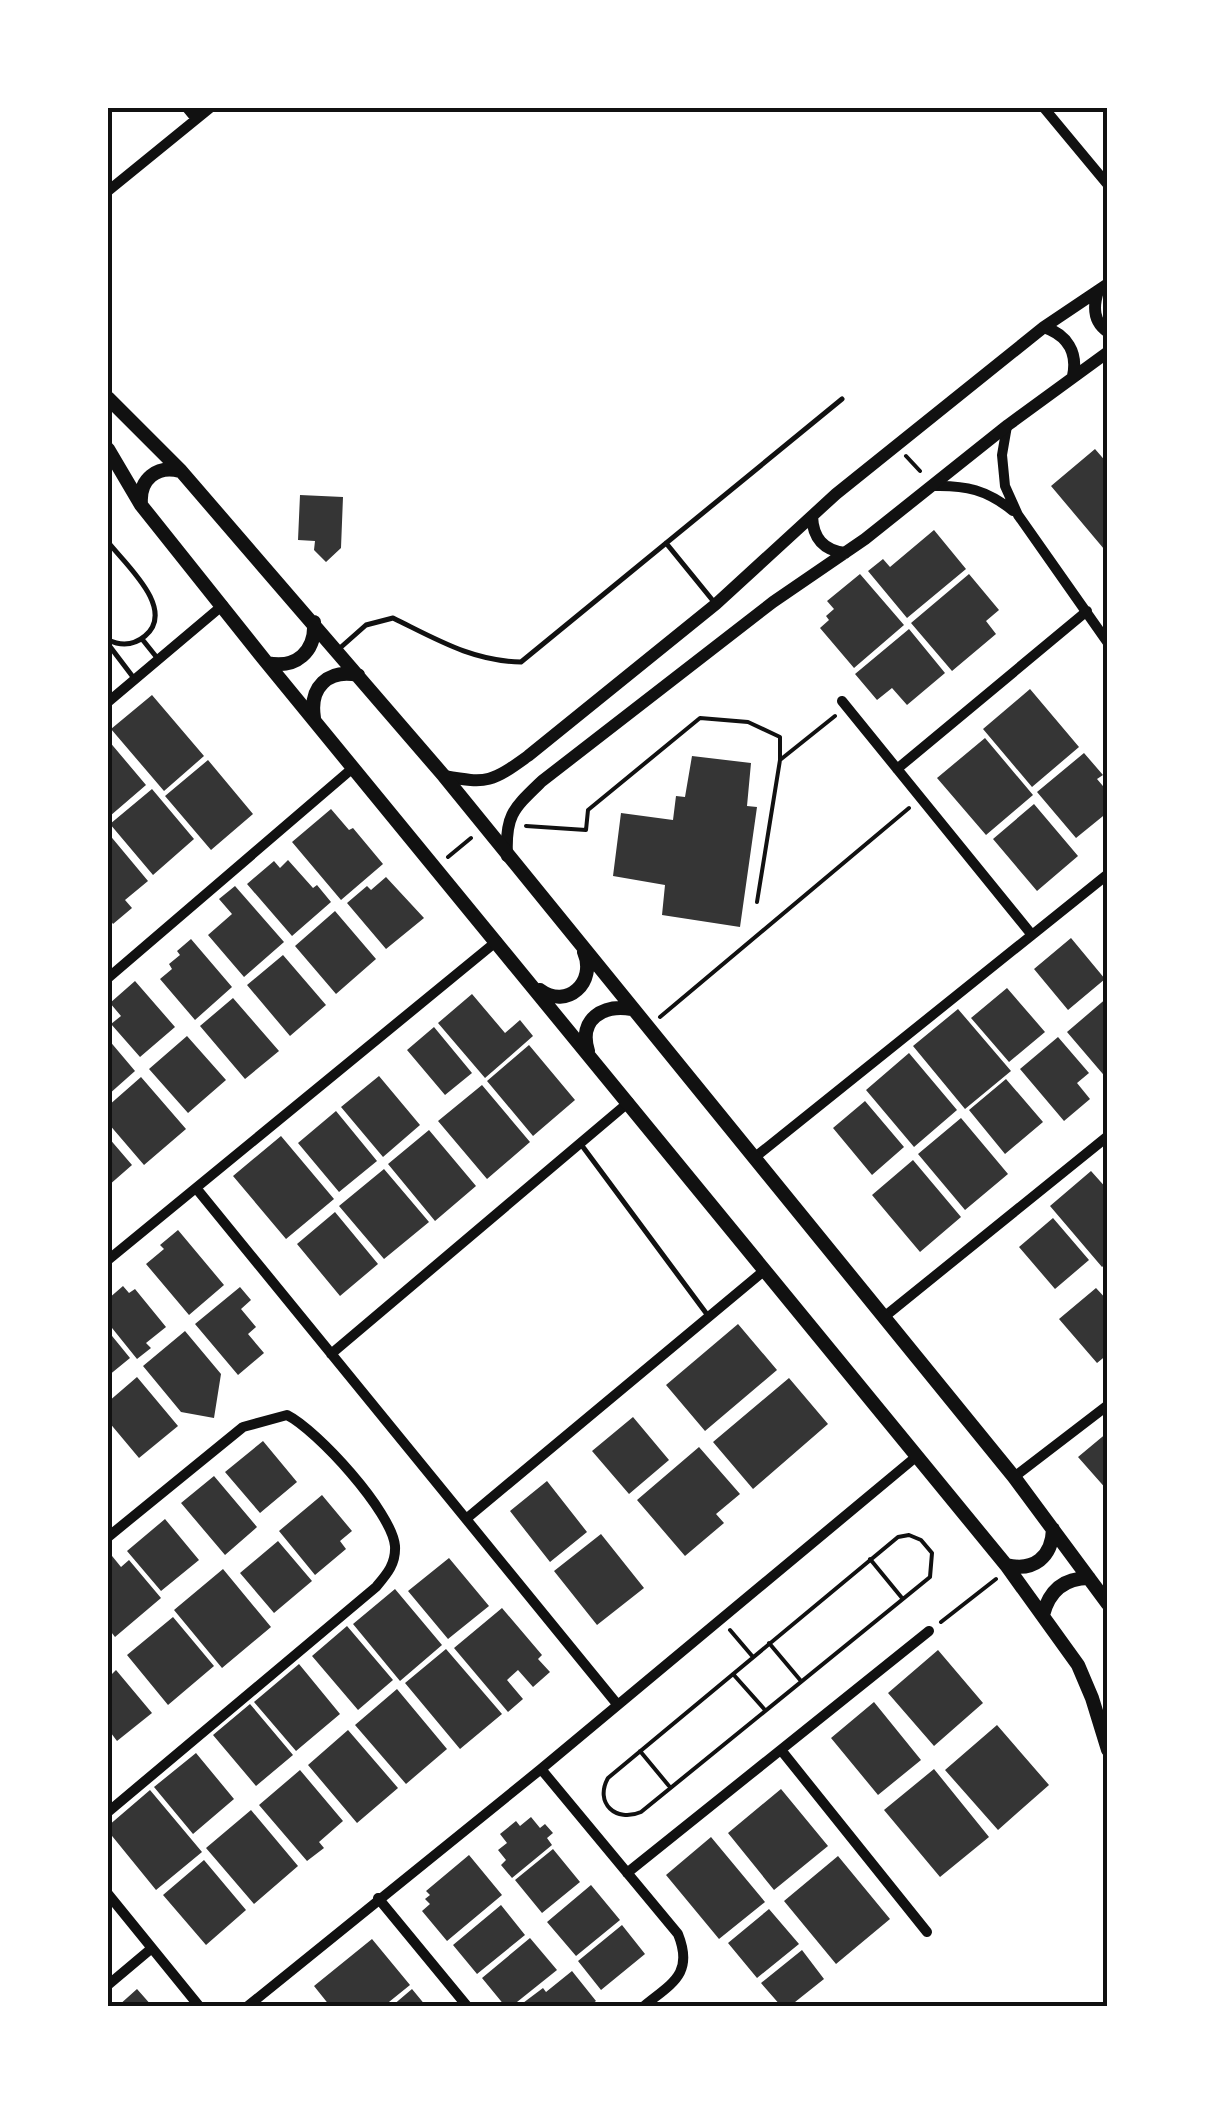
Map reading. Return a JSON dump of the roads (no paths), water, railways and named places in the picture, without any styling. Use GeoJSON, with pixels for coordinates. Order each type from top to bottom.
{"type":"FeatureCollection","features":[{"type":"Feature","properties":{"kind":"main road"},"geometry":{"type":"LineString","coordinates":[[108,398],[181,471],[444,776],[1014,1477],[1108,1604]]}},
{"type":"Feature","properties":{"kind":"main road"},"geometry":{"type":"LineString","coordinates":[[108,449],[141,506],[1008,1567],[1078,1665],[1108,1750]]}},
{"type":"Feature","properties":{"kind":"main road"},"geometry":{"type":"LineString","coordinates":[[141,506],[140,494],[150,476],[160,470],[181,471]]}},
{"type":"Feature","properties":{"kind":"main road"},"geometry":{"type":"LineString","coordinates":[[268,663],[292,663],[303,657],[311,647],[314,622]]}},
{"type":"Feature","properties":{"kind":"main road"},"geometry":{"type":"LineString","coordinates":[[314,718],[314,693],[322,682],[332,675],[358,675]]}},
{"type":"Feature","properties":{"kind":"main road"},"geometry":{"type":"LineString","coordinates":[[536,986],[548,996],[564,997],[578,991],[587,978],[589,962],[582,948]]}},
{"type":"Feature","properties":{"kind":"main road"},"geometry":{"type":"LineString","coordinates":[[589,1052],[586,1027],[593,1016],[604,1009],[632,1009]]}},
{"type":"Feature","properties":{"kind":"main road"},"geometry":{"type":"LineString","coordinates":[[1008,1567],[1030,1567],[1041,1561],[1048,1552],[1053,1529]]}},
{"type":"Feature","properties":{"kind":"main road"},"geometry":{"type":"LineString","coordinates":[[1044,1615],[1050,1594],[1058,1586],[1089,1578]]}},
{"type":"Feature","properties":{"kind":"street"},"geometry":{"type":"LineString","coordinates":[[186,108],[196,119]]}},
{"type":"Feature","properties":{"kind":"street"},"geometry":{"type":"LineString","coordinates":[[108,192],[210,108]]}},
{"type":"Feature","properties":{"kind":"street"},"geometry":{"type":"LineString","coordinates":[[1044,108],[1108,186]]}},
{"type":"Feature","properties":{"kind":"street"},"geometry":{"type":"LineString","coordinates":[[444,776],[481,783],[502,774],[716,604],[896,445],[1044,327],[1103,287]]}},
{"type":"Feature","properties":{"kind":"street"},"geometry":{"type":"LineString","coordinates":[[1103,287],[1094,304],[1096,317],[1108,332]]}},
{"type":"Feature","properties":{"kind":"street"},"geometry":{"type":"LineString","coordinates":[[1044,327],[1063,336],[1070,345],[1075,365],[1073,376]]}},
{"type":"Feature","properties":{"kind":"street"},"geometry":{"type":"LineString","coordinates":[[508,856],[505,824],[516,805],[542,781],[773,602],[1108,352]]}},
{"type":"Feature","properties":{"kind":"street"},"geometry":{"type":"LineString","coordinates":[[1008,424],[1002,455],[1005,486],[1018,514],[1108,644]]}},
{"type":"Feature","properties":{"kind":"street"},"geometry":{"type":"LineString","coordinates":[[933,486],[964,485],[993,495],[1018,514]]}},
{"type":"Feature","properties":{"kind":"street"},"geometry":{"type":"LineString","coordinates":[[812,516],[816,538],[824,546],[845,552]]}},
{"type":"Feature","properties":{"kind":"street"},"geometry":{"type":"LineString","coordinates":[[108,702],[223,605]]}},
{"type":"Feature","properties":{"kind":"street"},"geometry":{"type":"LineString","coordinates":[[897,769],[1087,611]]}},
{"type":"Feature","properties":{"kind":"street"},"geometry":{"type":"LineString","coordinates":[[844,704],[1032,935]]}},
{"type":"Feature","properties":{"kind":"street"},"geometry":{"type":"LineString","coordinates":[[108,978],[354,767]]}},
{"type":"Feature","properties":{"kind":"street"},"geometry":{"type":"LineString","coordinates":[[754,1158],[1108,874]]}},
{"type":"Feature","properties":{"kind":"street"},"geometry":{"type":"LineString","coordinates":[[108,1260],[498,940]]}},
{"type":"Feature","properties":{"kind":"street"},"geometry":{"type":"LineString","coordinates":[[331,1354],[629,1102]]}},
{"type":"Feature","properties":{"kind":"street"},"geometry":{"type":"LineString","coordinates":[[884,1317],[1108,1136]]}},
{"type":"Feature","properties":{"kind":"street"},"geometry":{"type":"LineString","coordinates":[[196,1188],[617,1704]]}},
{"type":"Feature","properties":{"kind":"street"},"geometry":{"type":"LineString","coordinates":[[466,1519],[765,1270]]}},
{"type":"Feature","properties":{"kind":"street"},"geometry":{"type":"LineString","coordinates":[[1014,1477],[1108,1405]]}},
{"type":"Feature","properties":{"kind":"street"},"geometry":{"type":"LineString","coordinates":[[108,1537],[243,1428],[287,1414],[318,1436],[382,1514],[393,1533],[396,1550],[391,1569],[376,1587],[108,1812]]}},
{"type":"Feature","properties":{"kind":"street"},"geometry":{"type":"LineString","coordinates":[[248,2006],[917,1456]]}},
{"type":"Feature","properties":{"kind":"street"},"geometry":{"type":"LineString","coordinates":[[627,1873],[929,1632]]}},
{"type":"Feature","properties":{"kind":"street"},"geometry":{"type":"LineString","coordinates":[[781,1750],[928,1932]]}},
{"type":"Feature","properties":{"kind":"street"},"geometry":{"type":"LineString","coordinates":[[541,1769],[678,1934],[684,1962],[678,1978],[644,2006]]}},
{"type":"Feature","properties":{"kind":"street"},"geometry":{"type":"LineString","coordinates":[[108,1894],[200,2006]]}},
{"type":"Feature","properties":{"kind":"street"},"geometry":{"type":"LineString","coordinates":[[378,1898],[467,2006]]}},
{"type":"Feature","properties":{"kind":"street"},"geometry":{"type":"LineString","coordinates":[[108,1985],[152,1948]]}},
{"type":"Feature","properties":{"kind":"lane"},"geometry":{"type":"LineString","coordinates":[[337,650],[366,625],[393,618],[490,662],[520,662],[842,399]]}},
{"type":"Feature","properties":{"kind":"lane"},"geometry":{"type":"LineString","coordinates":[[108,542],[154,602],[156,615],[142,639],[130,644],[108,642]]}},
{"type":"Feature","properties":{"kind":"lane"},"geometry":{"type":"LineString","coordinates":[[666,543],[716,604]]}},
{"type":"Feature","properties":{"kind":"lane"},"geometry":{"type":"LineString","coordinates":[[142,639],[158,659]]}},
{"type":"Feature","properties":{"kind":"lane"},"geometry":{"type":"LineString","coordinates":[[108,642],[135,679]]}},
{"type":"Feature","properties":{"kind":"lane"},"geometry":{"type":"LineString","coordinates":[[580,1143],[709,1317]]}}]}
